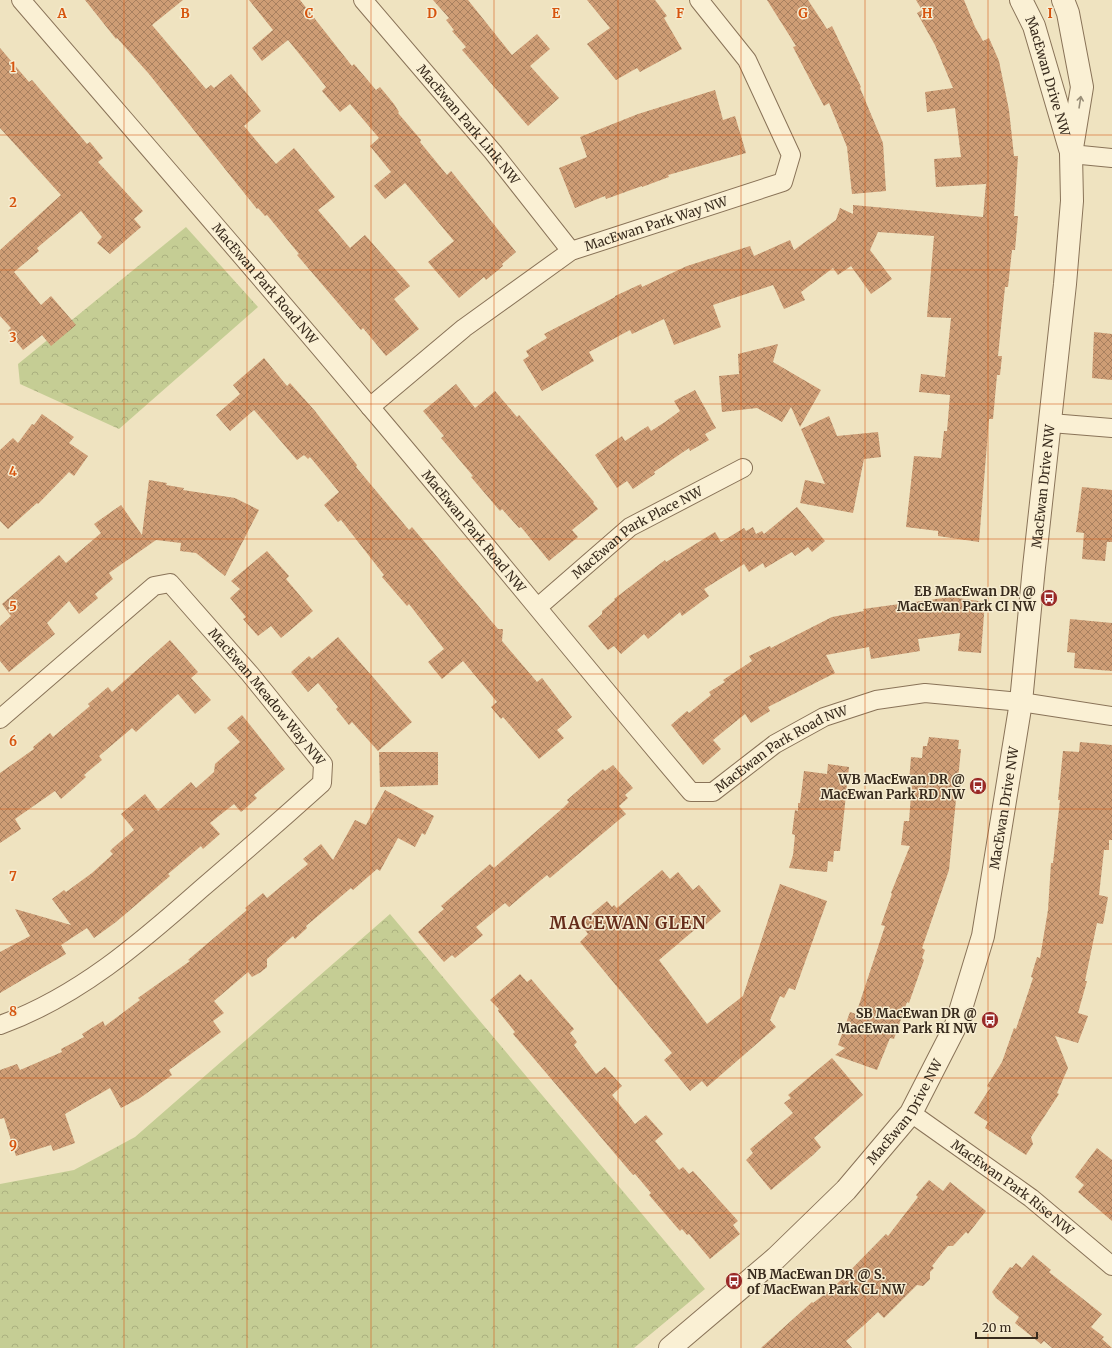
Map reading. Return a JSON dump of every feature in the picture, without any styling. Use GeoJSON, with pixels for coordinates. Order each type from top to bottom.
{"type":"FeatureCollection","features":[{"type":"Feature","properties":{"kind":"street","name":"MacEwan Park Road NW"},"geometry":{"type":"LineString","coordinates":[[21,0],[370,407],[538,607],[620,709],[691,792],[713,792],[775,744],[789,736],[824,717],[876,700],[925,693],[1021,702]]}},
{"type":"Feature","properties":{"kind":"street","name":"MacEwan Park Link NW"},"geometry":{"type":"LineString","coordinates":[[363,0],[494,152],[571,251]]}},
{"type":"Feature","properties":{"kind":"street","name":"MacEwan Park Way NW"},"geometry":{"type":"LineString","coordinates":[[370,407],[464,328],[571,251],[783,182],[791,155],[788,148],[747,60],[699,0]]}},
{"type":"Feature","properties":{"kind":"street","name":"MacEwan Drive NW"},"geometry":{"type":"LineString","coordinates":[[1021,0],[1034,26],[1071,154]]}},
{"type":"Feature","properties":{"kind":"street","name":"MacEwan Drive NW"},"geometry":{"type":"LineString","coordinates":[[670,1348],[776,1258],[835,1200],[911,1113],[956,1025],[983,936],[1021,702],[1034,567],[1051,423],[1071,209],[1071,154],[1082,87],[1068,13],[1062,0]]}},
{"type":"Feature","properties":{"kind":"street"},"geometry":{"type":"LineString","coordinates":[[1071,154],[1112,158]]}},
{"type":"Feature","properties":{"kind":"street"},"geometry":{"type":"LineString","coordinates":[[1051,423],[1112,428]]}},
{"type":"Feature","properties":{"kind":"street","name":"MacEwan Park Place NW"},"geometry":{"type":"LineString","coordinates":[[538,607],[630,527],[743,468]]}},
{"type":"Feature","properties":{"kind":"street","name":"MacEwan Meadow Way NW"},"geometry":{"type":"LineString","coordinates":[[0,719],[154,586],[170,583],[250,674],[323,764],[322,783],[144,939],[80,986],[25,1016],[0,1025]]}},
{"type":"Feature","properties":{"kind":"street"},"geometry":{"type":"LineString","coordinates":[[1021,702],[1112,716]]}},
{"type":"Feature","properties":{"kind":"street","name":"MacEwan Park Rise NW"},"geometry":{"type":"LineString","coordinates":[[911,1113],[1030,1198],[1112,1266]]}},
{"type":"Feature","properties":{"kind":"green space"},"geometry":{"type":"Polygon","coordinates":[[[186,227],[258,307],[119,429],[20,384],[18,364],[186,227]]]}},
{"type":"Feature","properties":{"kind":"green space"},"geometry":{"type":"Polygon","coordinates":[[[390,914],[705,1289],[634,1348],[0,1348],[0,1184],[74,1170],[135,1137],[390,914]]]}},
{"type":"Feature","properties":{"kind":"building"},"geometry":{"type":"Polygon","coordinates":[[[85,0],[183,0],[152,25],[206,89],[211,85],[214,88],[231,74],[261,111],[244,126],[276,164],[294,148],[335,197],[318,210],[350,248],[365,235],[410,286],[394,299],[419,329],[386,356],[363,328],[361,330],[297,255],[299,254],[267,215],[265,216],[258,208],[257,209],[149,74],[117,38],[116,39],[85,0]]]}},
{"type":"Feature","properties":{"kind":"building"},"geometry":{"type":"Polygon","coordinates":[[[249,0],[300,0],[352,66],[354,64],[376,90],[380,87],[394,104],[399,112],[398,113],[421,140],[420,142],[447,175],[451,171],[516,252],[502,264],[503,266],[486,280],[484,277],[459,298],[428,262],[454,241],[405,183],[385,199],[374,186],[391,172],[370,146],[379,138],[350,104],[340,112],[322,91],[326,87],[288,40],[262,61],[252,48],[273,30],[249,0]]]}},
{"type":"Feature","properties":{"kind":"building"},"geometry":{"type":"Polygon","coordinates":[[[433,0],[468,0],[512,55],[537,34],[550,49],[530,66],[559,98],[528,126],[462,50],[466,47],[452,31],[454,30],[446,20],[449,18],[433,0]]]}},
{"type":"Feature","properties":{"kind":"building"},"geometry":{"type":"Polygon","coordinates":[[[587,0],[655,0],[667,16],[664,18],[682,49],[640,72],[637,68],[616,80],[587,44],[610,28],[587,0]]]}},
{"type":"Feature","properties":{"kind":"building"},"geometry":{"type":"Polygon","coordinates":[[[767,0],[808,0],[827,29],[832,26],[861,87],[860,88],[883,143],[886,191],[852,194],[847,147],[829,103],[824,106],[793,47],[796,46],[767,0]]]}},
{"type":"Feature","properties":{"kind":"building"},"geometry":{"type":"Polygon","coordinates":[[[916,0],[964,0],[975,27],[983,41],[989,38],[999,61],[1009,110],[1014,156],[1018,156],[1014,216],[1018,216],[1015,250],[1012,250],[1008,287],[1005,287],[998,356],[1002,356],[1000,375],[997,375],[993,419],[989,419],[979,542],[938,536],[938,531],[906,527],[914,456],[941,458],[944,431],[947,431],[950,395],[919,392],[921,374],[945,377],[951,318],[927,317],[934,236],[878,232],[870,250],[892,279],[871,294],[851,266],[838,275],[833,268],[801,292],[805,300],[784,309],[773,285],[713,305],[721,327],[674,345],[664,319],[632,334],[630,330],[589,352],[594,361],[542,391],[523,360],[529,356],[526,351],[547,338],[544,334],[615,296],[641,284],[642,287],[687,266],[750,246],[754,256],[790,240],[794,250],[836,220],[840,208],[853,214],[853,205],[983,217],[986,184],[936,187],[934,159],[961,157],[955,108],[927,112],[925,92],[953,88],[935,45],[917,13],[922,10],[916,0]]]}},
{"type":"Feature","properties":{"kind":"building"},"geometry":{"type":"Polygon","coordinates":[[[0,48],[29,82],[32,80],[87,144],[90,142],[103,158],[98,162],[143,211],[134,219],[141,227],[110,254],[97,243],[102,237],[81,211],[37,248],[39,251],[14,272],[41,305],[51,296],[76,325],[51,346],[42,335],[23,350],[8,331],[11,328],[0,316],[0,250],[61,195],[0,128],[0,48]]]}},
{"type":"Feature","properties":{"kind":"building"},"geometry":{"type":"Polygon","coordinates":[[[715,90],[723,120],[735,116],[746,153],[668,175],[669,177],[642,187],[606,199],[605,196],[575,208],[559,168],[587,157],[580,137],[638,114],[715,90]]]}},
{"type":"Feature","properties":{"kind":"building"},"geometry":{"type":"Polygon","coordinates":[[[1094,332],[1112,334],[1112,380],[1092,378],[1094,332]]]}},
{"type":"Feature","properties":{"kind":"building"},"geometry":{"type":"Polygon","coordinates":[[[778,344],[773,362],[821,390],[800,427],[791,407],[782,422],[757,408],[722,412],[719,376],[739,374],[738,354],[778,344]]]}},
{"type":"Feature","properties":{"kind":"building"},"geometry":{"type":"Polygon","coordinates":[[[264,358],[287,386],[290,383],[315,411],[357,465],[356,467],[409,530],[412,527],[498,629],[503,629],[502,641],[537,682],[542,678],[572,717],[557,730],[564,738],[539,759],[503,717],[501,719],[491,707],[497,702],[463,661],[442,679],[428,662],[444,649],[409,604],[407,606],[382,577],[384,575],[341,520],[338,522],[324,505],[339,492],[310,457],[308,459],[304,455],[297,460],[254,410],[230,431],[216,415],[240,394],[233,385],[264,358]]]}},
{"type":"Feature","properties":{"kind":"building"},"geometry":{"type":"Polygon","coordinates":[[[456,384],[475,408],[495,391],[517,417],[519,415],[594,502],[593,503],[598,509],[572,530],[578,537],[549,561],[521,527],[519,528],[502,509],[500,511],[471,477],[473,476],[441,438],[444,436],[423,411],[456,384]]]}},
{"type":"Feature","properties":{"kind":"building"},"geometry":{"type":"Polygon","coordinates":[[[695,390],[716,428],[705,434],[709,440],[690,451],[689,448],[654,472],[655,474],[633,489],[627,481],[617,488],[595,455],[622,436],[625,441],[648,426],[651,431],[665,422],[680,411],[674,401],[695,390]]]}},
{"type":"Feature","properties":{"kind":"building"},"geometry":{"type":"Polygon","coordinates":[[[42,414],[74,437],[69,443],[88,456],[74,476],[69,472],[38,504],[37,503],[8,529],[0,521],[0,450],[13,438],[18,443],[32,424],[34,425],[42,414]]]}},
{"type":"Feature","properties":{"kind":"building"},"geometry":{"type":"Polygon","coordinates":[[[829,416],[837,436],[878,432],[881,457],[864,459],[853,513],[800,503],[805,480],[825,484],[801,429],[829,416]]]}},
{"type":"Feature","properties":{"kind":"building"},"geometry":{"type":"Polygon","coordinates":[[[149,480],[184,488],[183,490],[235,498],[259,510],[225,576],[196,553],[180,551],[181,543],[156,540],[109,573],[113,579],[95,594],[98,598],[79,614],[69,601],[47,623],[55,634],[9,672],[0,661],[0,626],[11,616],[2,604],[59,555],[66,563],[101,533],[94,524],[121,505],[142,535],[149,480]]]}},
{"type":"Feature","properties":{"kind":"building"},"geometry":{"type":"Polygon","coordinates":[[[1082,487],[1112,490],[1112,542],[1107,542],[1105,561],[1082,559],[1084,533],[1076,532],[1082,487]]]}},
{"type":"Feature","properties":{"kind":"building"},"geometry":{"type":"Polygon","coordinates":[[[797,507],[825,541],[812,552],[808,547],[795,556],[792,552],[765,568],[763,563],[749,572],[744,564],[704,589],[709,596],[682,616],[680,612],[648,639],[644,634],[621,654],[614,646],[608,650],[588,626],[602,614],[602,611],[615,600],[614,599],[665,560],[666,562],[715,532],[721,542],[744,528],[746,531],[753,527],[756,534],[762,531],[764,534],[797,507]]]}},
{"type":"Feature","properties":{"kind":"building"},"geometry":{"type":"Polygon","coordinates":[[[267,551],[289,576],[286,579],[313,611],[281,638],[271,626],[258,636],[243,619],[246,617],[230,598],[240,589],[231,581],[267,551]]]}},
{"type":"Feature","properties":{"kind":"building"},"geometry":{"type":"Polygon","coordinates":[[[951,597],[985,602],[981,653],[958,651],[960,633],[918,639],[920,651],[871,659],[869,647],[826,655],[835,673],[768,707],[770,711],[751,723],[745,714],[713,740],[721,749],[703,765],[671,725],[687,711],[689,713],[711,695],[709,692],[725,682],[723,680],[752,661],[749,656],[770,646],[771,648],[832,617],[864,611],[863,609],[951,597]]]}},
{"type":"Feature","properties":{"kind":"building"},"geometry":{"type":"Polygon","coordinates":[[[1070,619],[1112,623],[1112,671],[1074,668],[1075,653],[1067,652],[1070,619]]]}},
{"type":"Feature","properties":{"kind":"building"},"geometry":{"type":"Polygon","coordinates":[[[338,637],[412,722],[378,751],[352,722],[349,725],[336,709],[338,707],[318,683],[308,692],[291,672],[309,656],[312,659],[338,637]]]}},
{"type":"Feature","properties":{"kind":"building"},"geometry":{"type":"Polygon","coordinates":[[[170,640],[198,672],[191,678],[211,700],[195,714],[178,694],[136,732],[132,728],[99,756],[102,760],[84,775],[86,777],[61,799],[55,791],[15,819],[21,829],[0,843],[0,773],[34,749],[33,747],[50,733],[53,737],[90,706],[88,704],[108,687],[112,692],[170,640]]]}},
{"type":"Feature","properties":{"kind":"building"},"geometry":{"type":"Polygon","coordinates":[[[242,715],[285,769],[254,795],[257,798],[241,812],[234,804],[210,823],[220,834],[203,849],[201,846],[168,874],[170,876],[116,922],[94,938],[87,928],[61,945],[66,954],[0,993],[0,952],[30,936],[15,909],[71,925],[52,899],[64,890],[66,892],[92,873],[113,854],[110,851],[134,830],[121,814],[145,794],[158,811],[191,782],[196,788],[214,772],[215,764],[240,742],[227,728],[242,715]]]}},
{"type":"Feature","properties":{"kind":"building"},"geometry":{"type":"Polygon","coordinates":[[[929,737],[959,740],[958,749],[961,749],[949,870],[922,948],[925,950],[922,958],[924,960],[909,1003],[907,1002],[894,1039],[890,1038],[877,1070],[835,1055],[845,1048],[838,1045],[850,1012],[856,1014],[885,926],[881,925],[892,894],[891,893],[910,846],[901,845],[904,821],[909,821],[912,782],[909,782],[911,757],[922,758],[923,746],[927,746],[929,737]]]}},
{"type":"Feature","properties":{"kind":"building"},"geometry":{"type":"Polygon","coordinates":[[[1080,742],[1112,745],[1112,840],[1109,840],[1109,850],[1104,850],[1099,895],[1108,897],[1103,924],[1097,923],[1085,981],[1087,981],[1078,1013],[1088,1016],[1078,1043],[1055,1036],[1068,1068],[1057,1093],[1059,1094],[1031,1137],[1033,1144],[1026,1155],[985,1128],[988,1122],[974,1113],[990,1088],[987,1086],[1002,1062],[1014,1028],[1016,1029],[1033,978],[1031,977],[1037,957],[1040,958],[1048,910],[1051,863],[1053,863],[1060,800],[1058,800],[1063,751],[1079,752],[1080,742]]]}},
{"type":"Feature","properties":{"kind":"building"},"geometry":{"type":"Polygon","coordinates":[[[379,752],[438,752],[438,785],[380,787],[379,752]]]}},
{"type":"Feature","properties":{"kind":"building"},"geometry":{"type":"Polygon","coordinates":[[[828,764],[849,767],[840,851],[834,851],[833,862],[828,861],[827,872],[789,868],[793,855],[795,835],[792,834],[795,810],[798,811],[798,803],[800,803],[804,771],[827,774],[828,764]]]}},
{"type":"Feature","properties":{"kind":"building"},"geometry":{"type":"Polygon","coordinates":[[[613,765],[633,788],[625,795],[628,798],[619,806],[626,814],[550,878],[547,875],[509,907],[505,903],[476,927],[483,935],[455,958],[452,955],[444,962],[418,932],[444,909],[441,906],[490,864],[494,868],[563,808],[569,802],[567,800],[603,769],[605,771],[613,765]]]}},
{"type":"Feature","properties":{"kind":"building"},"geometry":{"type":"Polygon","coordinates":[[[385,790],[434,816],[425,835],[422,833],[415,847],[398,838],[380,871],[377,869],[353,890],[351,888],[306,926],[307,928],[295,939],[293,936],[267,959],[267,967],[261,972],[252,977],[248,972],[214,1001],[224,1013],[213,1021],[221,1032],[169,1070],[172,1075],[140,1098],[121,1108],[110,1088],[65,1114],[75,1143],[53,1151],[51,1145],[16,1156],[4,1118],[0,1119],[0,1070],[17,1064],[20,1070],[62,1052],[61,1049],[84,1037],[82,1034],[103,1021],[105,1026],[140,1000],[138,998],[190,961],[188,960],[247,910],[245,908],[263,893],[267,898],[308,864],[303,859],[321,844],[333,860],[355,820],[366,825],[385,790]]]}},
{"type":"Feature","properties":{"kind":"building"},"geometry":{"type":"Polygon","coordinates":[[[662,870],[670,879],[678,872],[693,890],[699,885],[721,911],[702,928],[699,926],[659,960],[707,1024],[743,996],[780,884],[827,901],[795,990],[789,988],[784,998],[780,996],[770,1020],[776,1027],[707,1087],[702,1081],[690,1091],[664,1060],[672,1053],[580,942],[588,934],[585,930],[588,927],[584,920],[607,901],[612,907],[614,905],[617,908],[662,870]]]}},
{"type":"Feature","properties":{"kind":"building"},"geometry":{"type":"Polygon","coordinates":[[[520,974],[527,982],[531,979],[574,1029],[570,1033],[577,1042],[574,1045],[596,1074],[605,1067],[622,1086],[612,1095],[635,1124],[646,1115],[663,1134],[655,1141],[679,1170],[683,1167],[689,1174],[693,1171],[738,1221],[733,1225],[740,1234],[710,1259],[689,1234],[687,1235],[682,1229],[680,1231],[649,1195],[651,1193],[635,1174],[633,1175],[513,1034],[515,1032],[498,1011],[499,1009],[490,1000],[520,974]]]}},
{"type":"Feature","properties":{"kind":"building"},"geometry":{"type":"Polygon","coordinates":[[[832,1058],[863,1095],[814,1138],[821,1147],[771,1190],[746,1160],[753,1153],[750,1149],[793,1113],[784,1103],[791,1098],[788,1095],[832,1058]]]}},
{"type":"Feature","properties":{"kind":"building"},"geometry":{"type":"Polygon","coordinates":[[[1097,1148],[1112,1160],[1112,1221],[1078,1192],[1084,1185],[1075,1177],[1097,1148]]]}},
{"type":"Feature","properties":{"kind":"building"},"geometry":{"type":"Polygon","coordinates":[[[929,1180],[943,1191],[950,1182],[986,1211],[968,1234],[966,1232],[953,1246],[948,1246],[932,1266],[934,1268],[930,1272],[930,1279],[923,1286],[917,1285],[884,1318],[878,1312],[846,1341],[852,1348],[761,1348],[812,1302],[813,1303],[834,1287],[886,1234],[888,1236],[918,1197],[916,1195],[929,1180]]]}},
{"type":"Feature","properties":{"kind":"building"},"geometry":{"type":"Polygon","coordinates":[[[1033,1255],[1051,1270],[1049,1272],[1102,1314],[1091,1327],[1104,1337],[1102,1339],[1112,1348],[1052,1348],[1044,1341],[1041,1344],[1015,1323],[1019,1317],[996,1298],[992,1292],[1010,1267],[1012,1268],[1016,1263],[1022,1268],[1033,1255]]]}},
{"type":"Feature","properties":{"kind":"place","name":"EB MacEwan DR @ MacEwan Park CI NW"},"geometry":{"type":"Point","coordinates":[1049,598]}},
{"type":"Feature","properties":{"kind":"place","name":"WB MacEwan DR @ MacEwan Park RD NW"},"geometry":{"type":"Point","coordinates":[978,786]}},
{"type":"Feature","properties":{"kind":"place","name":"SB MacEwan DR @ MacEwan Park RI NW"},"geometry":{"type":"Point","coordinates":[990,1020]}},
{"type":"Feature","properties":{"kind":"place","name":"NB MacEwan DR @ S. of MacEwan Park CL NW"},"geometry":{"type":"Point","coordinates":[734,1281]}},
{"type":"Feature","properties":{"kind":"district","name":"MACEWAN GLEN"},"geometry":{"type":"Point","coordinates":[628,923]}}]}
